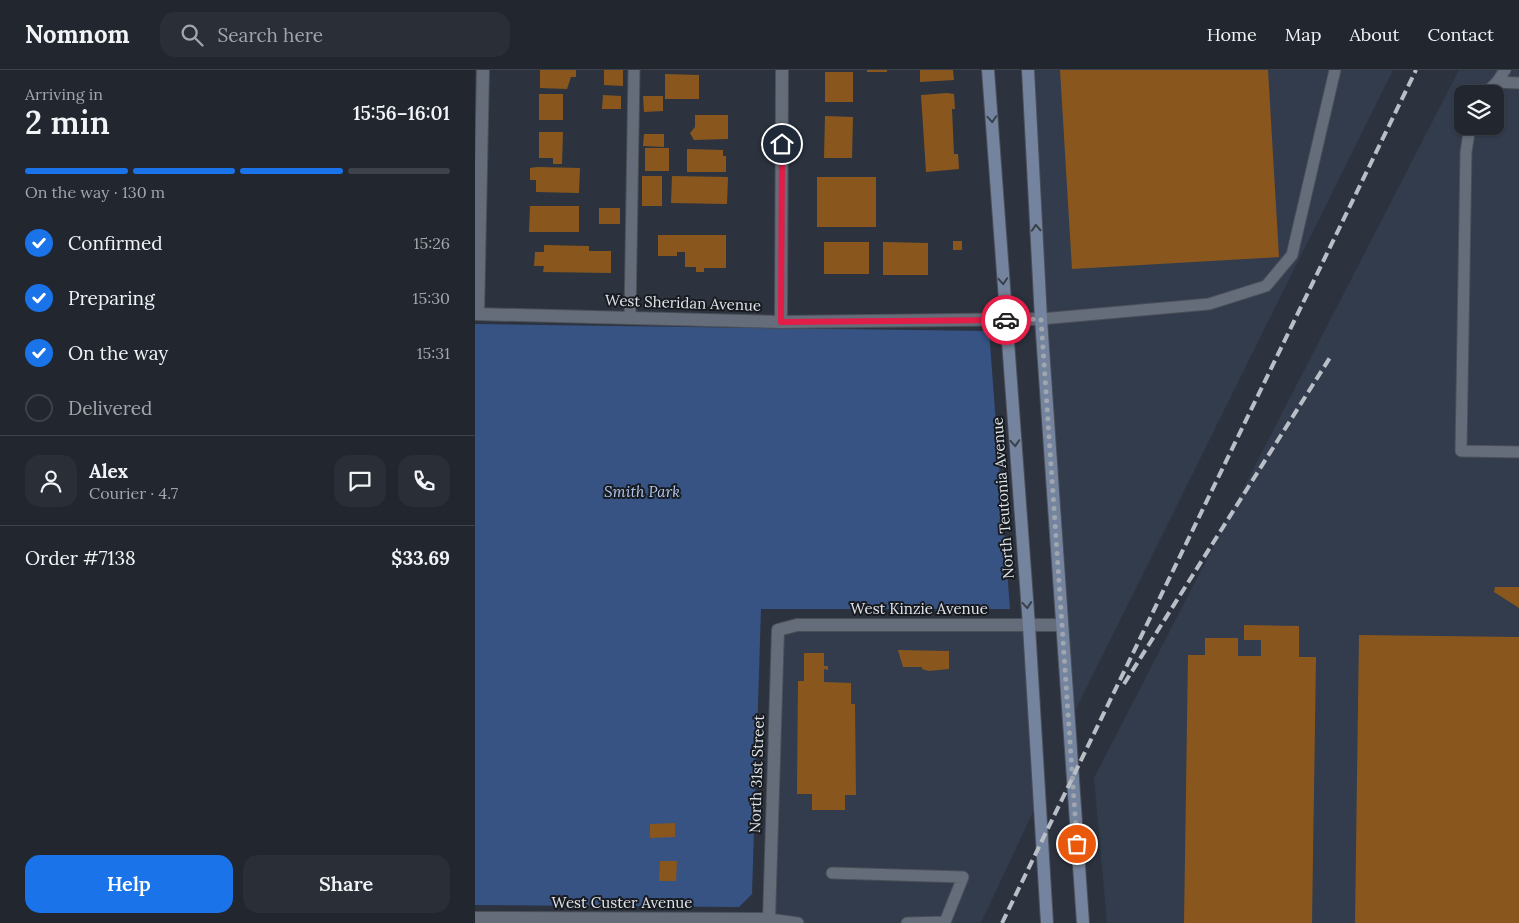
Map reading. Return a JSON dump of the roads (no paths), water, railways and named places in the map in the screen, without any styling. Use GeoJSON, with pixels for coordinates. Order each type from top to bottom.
{"type":"FeatureCollection","features":[{"type":"Feature","properties":{"kind":"main road","name":"North Teutonia Avenue"},"geometry":{"type":"LineString","coordinates":[[989,70],[1005,320],[1029,626],[1047,923]]}},
{"type":"Feature","properties":{"kind":"main road"},"geometry":{"type":"LineString","coordinates":[[1028,70],[1041,319],[1083,923]]}},
{"type":"Feature","properties":{"kind":"street"},"geometry":{"type":"LineString","coordinates":[[476,314],[483,70]]}},
{"type":"Feature","properties":{"kind":"street"},"geometry":{"type":"LineString","coordinates":[[781,322],[782,70]]}},
{"type":"Feature","properties":{"kind":"street","name":"West Sheridan Avenue"},"geometry":{"type":"LineString","coordinates":[[476,314],[781,322],[1041,319]]}},
{"type":"Feature","properties":{"kind":"street","name":"West Kinzie Avenue"},"geometry":{"type":"LineString","coordinates":[[778,630],[797,625],[1061,625]]}},
{"type":"Feature","properties":{"kind":"street","name":"North 31st Street"},"geometry":{"type":"LineString","coordinates":[[769,920],[778,630]]}},
{"type":"Feature","properties":{"kind":"street","name":"West Custer Avenue"},"geometry":{"type":"LineString","coordinates":[[475,918],[769,920]]}},
{"type":"Feature","properties":{"kind":"lane"},"geometry":{"type":"LineString","coordinates":[[630,318],[634,70]]}},
{"type":"Feature","properties":{"kind":"lane"},"geometry":{"type":"LineString","coordinates":[[1041,319],[1209,304],[1266,286],[1292,255],[1335,70]]}},
{"type":"Feature","properties":{"kind":"lane"},"geometry":{"type":"LineString","coordinates":[[1494,85],[1505,70]]}},
{"type":"Feature","properties":{"kind":"lane"},"geometry":{"type":"LineString","coordinates":[[1497,82],[1519,83]]}},
{"type":"Feature","properties":{"kind":"lane"},"geometry":{"type":"LineString","coordinates":[[1469,135],[1467,152],[1461,451],[1519,452]]}},
{"type":"Feature","properties":{"kind":"lane"},"geometry":{"type":"LineString","coordinates":[[832,873],[963,877],[944,922],[907,923]]}},
{"type":"Feature","properties":{"kind":"lane"},"geometry":{"type":"LineString","coordinates":[[769,920],[798,923]]}},
{"type":"Feature","properties":{"kind":"railway"},"geometry":{"type":"LineString","coordinates":[[1002,923],[1416,70]]}},
{"type":"Feature","properties":{"kind":"railway"},"geometry":{"type":"LineString","coordinates":[[1124,684],[1331,356]]}},
{"type":"Feature","properties":{"kind":"park label","name":"Smith Park"},"geometry":{"type":"Point","coordinates":[642,492]}}]}
